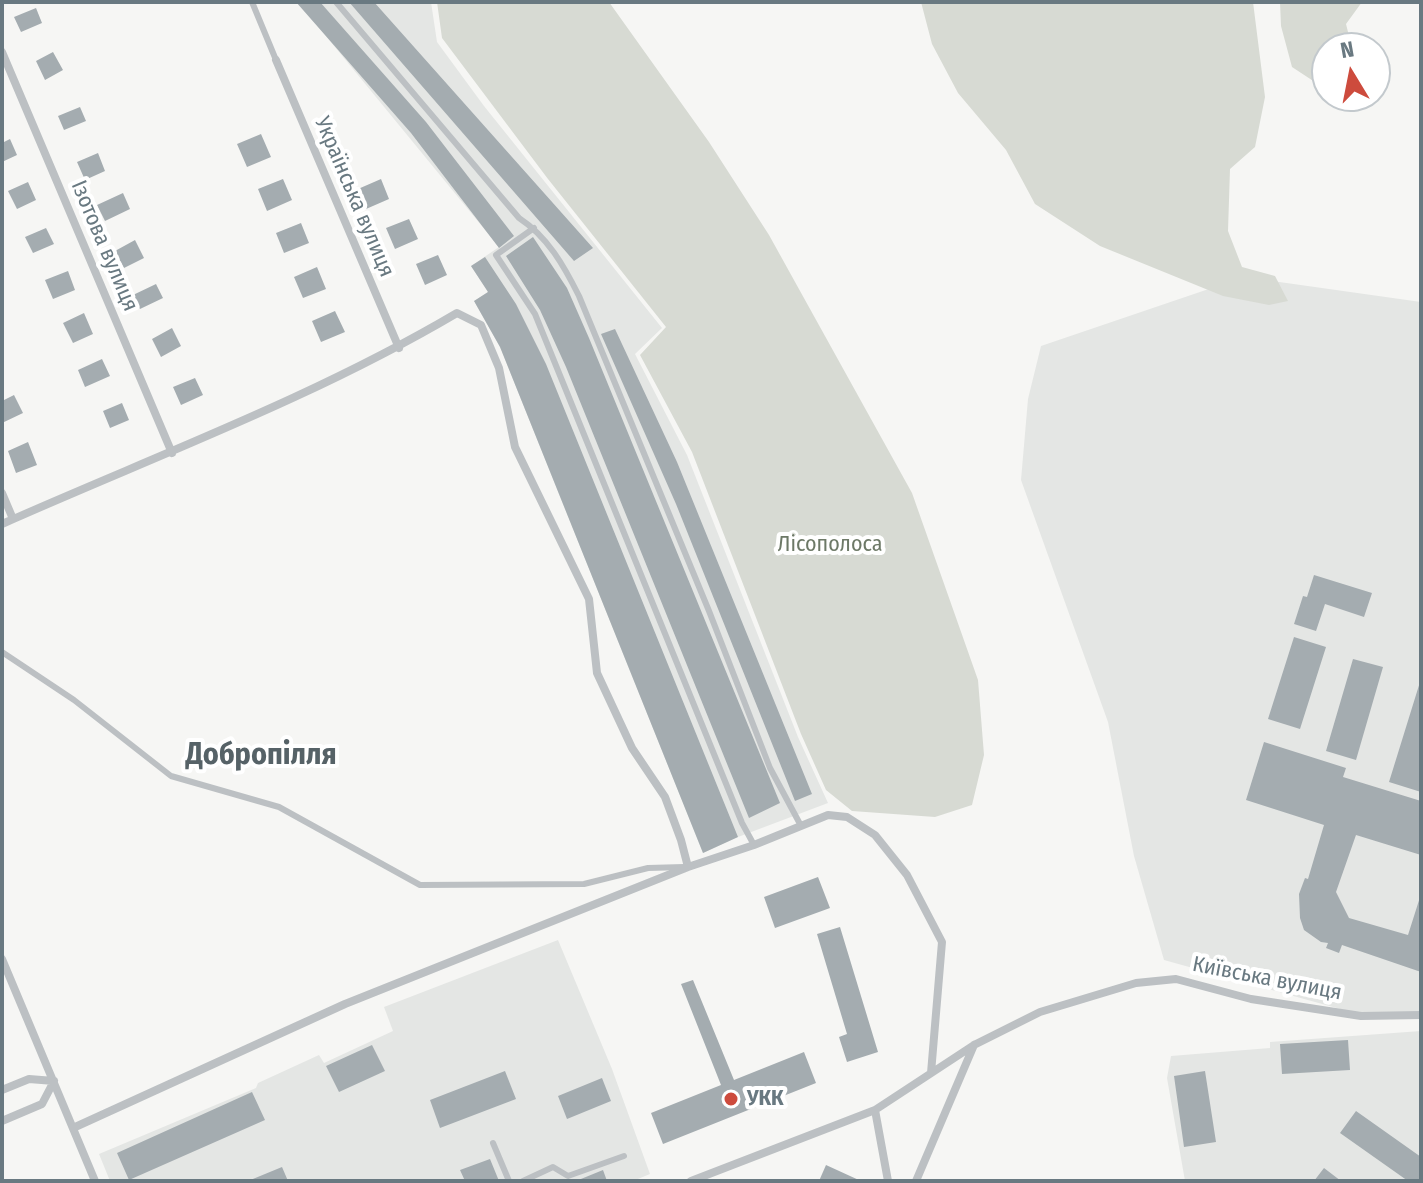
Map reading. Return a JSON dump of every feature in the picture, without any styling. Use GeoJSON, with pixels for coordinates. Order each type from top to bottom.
{"type":"FeatureCollection","features":[{"type":"Feature","properties":{"kind":"street","name":"Ізотова вулиця"},"geometry":{"type":"LineString","coordinates":[[2,52],[172,453]]}},
{"type":"Feature","properties":{"kind":"street","name":"Українська вулиця"},"geometry":{"type":"LineString","coordinates":[[276,60],[399,348]]}},
{"type":"Feature","properties":{"kind":"street"},"geometry":{"type":"LineString","coordinates":[[2,524],[172,453],[399,348],[457,313],[481,325],[499,368],[515,447],[589,599],[597,673],[632,748],[665,797],[688,867]]}},
{"type":"Feature","properties":{"kind":"street"},"geometry":{"type":"LineString","coordinates":[[2,493],[13,519]]}},
{"type":"Feature","properties":{"kind":"street"},"geometry":{"type":"LineString","coordinates":[[73,1128],[345,1004],[688,867],[828,815],[847,817],[875,835],[907,875],[942,942],[931,1073]]}},
{"type":"Feature","properties":{"kind":"street"},"geometry":{"type":"LineString","coordinates":[[2,959],[95,1181]]}},
{"type":"Feature","properties":{"kind":"street","name":"Київська вулиця"},"geometry":{"type":"LineString","coordinates":[[691,1181],[875,1110],[974,1045],[1040,1012],[1136,983],[1176,979],[1251,999],[1369,1017],[1421,1015]]}},
{"type":"Feature","properties":{"kind":"street"},"geometry":{"type":"LineString","coordinates":[[916,1181],[974,1045]]}},
{"type":"Feature","properties":{"kind":"street"},"geometry":{"type":"LineString","coordinates":[[2,1090],[29,1079],[54,1081]]}},
{"type":"Feature","properties":{"kind":"street"},"geometry":{"type":"LineString","coordinates":[[2,1121],[42,1104],[54,1081]]}},
{"type":"Feature","properties":{"kind":"street"},"geometry":{"type":"LineString","coordinates":[[875,1110],[888,1181]]}},
{"type":"Feature","properties":{"kind":"lane"},"geometry":{"type":"LineString","coordinates":[[252,2],[276,60]]}},
{"type":"Feature","properties":{"kind":"lane"},"geometry":{"type":"LineString","coordinates":[[336,2],[519,218],[534,228],[563,264],[709,611],[770,768],[800,824]]}},
{"type":"Feature","properties":{"kind":"lane"},"geometry":{"type":"LineString","coordinates":[[534,228],[496,255],[535,314],[742,823],[754,845]]}},
{"type":"Feature","properties":{"kind":"lane"},"geometry":{"type":"LineString","coordinates":[[2,652],[74,700],[171,776],[279,807],[420,885],[584,884],[648,868],[688,867]]}},
{"type":"Feature","properties":{"kind":"lane"},"geometry":{"type":"LineString","coordinates":[[493,1143],[509,1181]]}},
{"type":"Feature","properties":{"kind":"lane"},"geometry":{"type":"LineString","coordinates":[[523,1181],[553,1167],[568,1176],[624,1156]]}},
{"type":"Feature","properties":{"kind":"lane"},"geometry":{"type":"LineString","coordinates":[[542,1172],[546,1181]]}},
{"type":"Feature","properties":{"kind":"shaded area"},"geometry":{"type":"Polygon","coordinates":[[[298,2],[431,2],[437,42],[484,106],[662,328],[635,354],[687,455],[798,737],[828,803],[703,853],[500,347],[474,301],[488,292],[471,266],[499,247],[298,2]]]}},
{"type":"Feature","properties":{"kind":"shaded area"},"geometry":{"type":"Polygon","coordinates":[[[1244,277],[1421,302],[1421,1015],[1369,1017],[1164,960],[1134,856],[1108,722],[1021,480],[1028,399],[1041,346],[1244,277]]]}},
{"type":"Feature","properties":{"kind":"shaded area"},"geometry":{"type":"Polygon","coordinates":[[[558,940],[612,1069],[650,1174],[633,1181],[110,1181],[99,1154],[256,1088],[258,1083],[319,1055],[324,1063],[393,1031],[384,1007],[558,940]]]}},
{"type":"Feature","properties":{"kind":"shaded area"},"geometry":{"type":"Polygon","coordinates":[[[1421,1031],[1421,1181],[1185,1181],[1167,1078],[1171,1056],[1270,1048],[1270,1042],[1421,1031]]]}},
{"type":"Feature","properties":{"kind":"green space","name":"Лісополоса"},"geometry":{"type":"Polygon","coordinates":[[[437,2],[609,2],[709,142],[769,235],[912,493],[978,680],[984,755],[972,805],[935,817],[852,811],[826,790],[801,734],[692,452],[640,355],[666,327],[548,179],[442,38],[437,2]]]}},
{"type":"Feature","properties":{"kind":"green space"},"geometry":{"type":"Polygon","coordinates":[[[921,2],[1253,2],[1265,97],[1255,147],[1230,169],[1228,231],[1242,267],[1275,276],[1288,301],[1269,305],[1223,296],[1100,246],[1035,204],[1006,150],[958,93],[932,44],[921,2]]]}},
{"type":"Feature","properties":{"kind":"green space"},"geometry":{"type":"Polygon","coordinates":[[[1280,2],[1362,2],[1346,24],[1348,32],[1311,32],[1311,79],[1292,67],[1281,26],[1280,2]]]}},
{"type":"Feature","properties":{"kind":"building"},"geometry":{"type":"Polygon","coordinates":[[[296,2],[320,2],[426,122],[514,236],[499,248],[411,133],[296,2]]]}},
{"type":"Feature","properties":{"kind":"building"},"geometry":{"type":"Polygon","coordinates":[[[349,2],[374,2],[593,248],[574,261],[349,2]]]}},
{"type":"Feature","properties":{"kind":"building"},"geometry":{"type":"Polygon","coordinates":[[[36,8],[42,23],[21,32],[14,17],[36,8]]]}},
{"type":"Feature","properties":{"kind":"building"},"geometry":{"type":"Polygon","coordinates":[[[53,52],[63,70],[45,80],[36,61],[53,52]]]}},
{"type":"Feature","properties":{"kind":"building"},"geometry":{"type":"Polygon","coordinates":[[[80,107],[86,121],[64,130],[58,116],[80,107]]]}},
{"type":"Feature","properties":{"kind":"building"},"geometry":{"type":"Polygon","coordinates":[[[261,134],[271,157],[247,167],[237,144],[261,134]]]}},
{"type":"Feature","properties":{"kind":"building"},"geometry":{"type":"Polygon","coordinates":[[[10,139],[17,155],[2,162],[2,143],[10,139]]]}},
{"type":"Feature","properties":{"kind":"building"},"geometry":{"type":"Polygon","coordinates":[[[98,153],[105,171],[85,180],[77,162],[98,153]]]}},
{"type":"Feature","properties":{"kind":"building"},"geometry":{"type":"Polygon","coordinates":[[[283,179],[292,200],[267,211],[258,189],[283,179]]]}},
{"type":"Feature","properties":{"kind":"building"},"geometry":{"type":"Polygon","coordinates":[[[381,179],[389,199],[366,209],[358,189],[381,179]]]}},
{"type":"Feature","properties":{"kind":"building"},"geometry":{"type":"Polygon","coordinates":[[[28,182],[36,200],[17,209],[8,191],[28,182]]]}},
{"type":"Feature","properties":{"kind":"building"},"geometry":{"type":"Polygon","coordinates":[[[123,193],[130,209],[105,221],[97,205],[123,193]]]}},
{"type":"Feature","properties":{"kind":"building"},"geometry":{"type":"Polygon","coordinates":[[[409,219],[418,239],[395,249],[386,228],[409,219]]]}},
{"type":"Feature","properties":{"kind":"building"},"geometry":{"type":"Polygon","coordinates":[[[301,223],[309,243],[284,253],[276,233],[301,223]]]}},
{"type":"Feature","properties":{"kind":"building"},"geometry":{"type":"Polygon","coordinates":[[[46,228],[54,244],[33,253],[25,237],[46,228]]]}},
{"type":"Feature","properties":{"kind":"building"},"geometry":{"type":"Polygon","coordinates":[[[533,237],[567,288],[589,338],[780,803],[749,818],[566,367],[540,310],[506,256],[533,237]]]}},
{"type":"Feature","properties":{"kind":"building"},"geometry":{"type":"Polygon","coordinates":[[[135,240],[144,258],[124,268],[115,251],[135,240]]]}},
{"type":"Feature","properties":{"kind":"building"},"geometry":{"type":"Polygon","coordinates":[[[438,255],[447,275],[425,285],[416,264],[438,255]]]}},
{"type":"Feature","properties":{"kind":"building"},"geometry":{"type":"Polygon","coordinates":[[[485,257],[516,304],[546,364],[738,837],[703,853],[500,347],[474,301],[488,292],[471,266],[485,257]]]}},
{"type":"Feature","properties":{"kind":"building"},"geometry":{"type":"Polygon","coordinates":[[[317,267],[326,289],[303,298],[294,277],[317,267]]]}},
{"type":"Feature","properties":{"kind":"building"},"geometry":{"type":"Polygon","coordinates":[[[68,271],[75,290],[53,299],[45,280],[68,271]]]}},
{"type":"Feature","properties":{"kind":"building"},"geometry":{"type":"Polygon","coordinates":[[[156,284],[163,298],[140,309],[133,295],[156,284]]]}},
{"type":"Feature","properties":{"kind":"building"},"geometry":{"type":"Polygon","coordinates":[[[335,311],[345,332],[321,342],[312,321],[335,311]]]}},
{"type":"Feature","properties":{"kind":"building"},"geometry":{"type":"Polygon","coordinates":[[[84,313],[93,334],[73,343],[63,323],[84,313]]]}},
{"type":"Feature","properties":{"kind":"building"},"geometry":{"type":"Polygon","coordinates":[[[172,328],[181,346],[161,357],[152,339],[172,328]]]}},
{"type":"Feature","properties":{"kind":"building"},"geometry":{"type":"Polygon","coordinates":[[[615,329],[677,462],[812,794],[795,801],[676,504],[601,334],[615,329]]]}},
{"type":"Feature","properties":{"kind":"building"},"geometry":{"type":"Polygon","coordinates":[[[102,359],[110,376],[85,387],[78,370],[102,359]]]}},
{"type":"Feature","properties":{"kind":"building"},"geometry":{"type":"Polygon","coordinates":[[[195,378],[203,395],[181,405],[173,387],[195,378]]]}},
{"type":"Feature","properties":{"kind":"building"},"geometry":{"type":"Polygon","coordinates":[[[14,395],[23,413],[2,423],[2,401],[14,395]]]}},
{"type":"Feature","properties":{"kind":"building"},"geometry":{"type":"Polygon","coordinates":[[[122,403],[129,420],[110,428],[103,411],[122,403]]]}},
{"type":"Feature","properties":{"kind":"building"},"geometry":{"type":"Polygon","coordinates":[[[28,442],[37,465],[16,473],[8,451],[28,442]]]}},
{"type":"Feature","properties":{"kind":"building"},"geometry":{"type":"Polygon","coordinates":[[[1314,575],[1372,593],[1364,617],[1325,604],[1316,631],[1294,624],[1314,575]]]}},
{"type":"Feature","properties":{"kind":"building"},"geometry":{"type":"Polygon","coordinates":[[[1294,637],[1326,647],[1300,729],[1268,719],[1294,637]]]}},
{"type":"Feature","properties":{"kind":"building"},"geometry":{"type":"Polygon","coordinates":[[[1353,659],[1383,667],[1356,760],[1326,751],[1353,659]]]}},
{"type":"Feature","properties":{"kind":"building"},"geometry":{"type":"Polygon","coordinates":[[[1421,682],[1421,792],[1389,782],[1421,682]]]}},
{"type":"Feature","properties":{"kind":"building"},"geometry":{"type":"Polygon","coordinates":[[[1264,742],[1346,768],[1343,777],[1421,801],[1421,855],[1356,835],[1336,892],[1349,918],[1408,935],[1421,894],[1421,972],[1342,945],[1339,953],[1326,948],[1328,943],[1321,942],[1304,930],[1299,894],[1305,878],[1308,879],[1324,825],[1246,800],[1264,742]]]}},
{"type":"Feature","properties":{"kind":"building"},"geometry":{"type":"Polygon","coordinates":[[[818,877],[830,908],[775,928],[764,897],[818,877]]]}},
{"type":"Feature","properties":{"kind":"building"},"geometry":{"type":"Polygon","coordinates":[[[840,927],[878,1052],[847,1062],[839,1037],[847,1034],[817,934],[840,927]]]}},
{"type":"Feature","properties":{"kind":"building","name":"УКК"},"geometry":{"type":"Polygon","coordinates":[[[693,980],[734,1080],[804,1052],[816,1083],[663,1144],[651,1113],[721,1085],[681,984],[693,980]]]}},
{"type":"Feature","properties":{"kind":"building"},"geometry":{"type":"Polygon","coordinates":[[[1348,1040],[1350,1070],[1282,1074],[1280,1044],[1348,1040]]]}},
{"type":"Feature","properties":{"kind":"building"},"geometry":{"type":"Polygon","coordinates":[[[372,1045],[385,1071],[339,1092],[326,1066],[372,1045]]]}},
{"type":"Feature","properties":{"kind":"building"},"geometry":{"type":"Polygon","coordinates":[[[505,1071],[516,1099],[440,1128],[430,1100],[505,1071]]]}},
{"type":"Feature","properties":{"kind":"building"},"geometry":{"type":"Polygon","coordinates":[[[1205,1071],[1216,1142],[1184,1147],[1174,1076],[1205,1071]]]}},
{"type":"Feature","properties":{"kind":"building"},"geometry":{"type":"Polygon","coordinates":[[[602,1078],[611,1101],[567,1119],[558,1096],[602,1078]]]}},
{"type":"Feature","properties":{"kind":"building"},"geometry":{"type":"Polygon","coordinates":[[[252,1092],[265,1120],[129,1180],[117,1153],[252,1092]]]}},
{"type":"Feature","properties":{"kind":"building"},"geometry":{"type":"Polygon","coordinates":[[[1356,1111],[1421,1157],[1421,1181],[1408,1181],[1340,1133],[1356,1111]]]}},
{"type":"Feature","properties":{"kind":"building"},"geometry":{"type":"Polygon","coordinates":[[[490,1159],[499,1181],[465,1181],[460,1170],[490,1159]]]}},
{"type":"Feature","properties":{"kind":"building"},"geometry":{"type":"Polygon","coordinates":[[[826,1165],[861,1181],[819,1181],[826,1165]]]}},
{"type":"Feature","properties":{"kind":"building"},"geometry":{"type":"Polygon","coordinates":[[[282,1167],[288,1181],[248,1181],[282,1167]]]}},
{"type":"Feature","properties":{"kind":"building"},"geometry":{"type":"Polygon","coordinates":[[[1324,1168],[1341,1181],[1314,1181],[1324,1168]]]}},
{"type":"Feature","properties":{"kind":"building"},"geometry":{"type":"Polygon","coordinates":[[[603,1170],[607,1181],[576,1181],[603,1170]]]}},
{"type":"Feature","properties":{"kind":"place","name":"УКК"},"geometry":{"type":"Point","coordinates":[731,1099]}},
{"type":"Feature","properties":{"kind":"district","name":"Добропілля"},"geometry":{"type":"Point","coordinates":[261,756]}}]}
